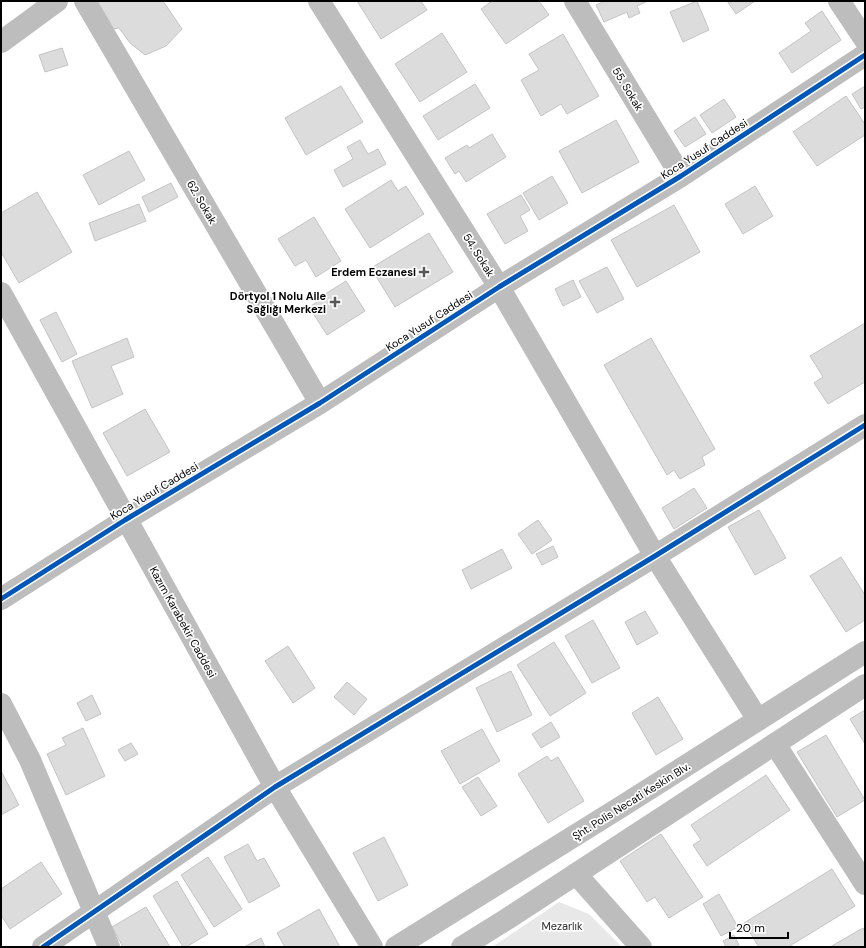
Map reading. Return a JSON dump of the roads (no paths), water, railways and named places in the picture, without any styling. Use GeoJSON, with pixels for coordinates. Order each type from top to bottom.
{"type":"FeatureCollection","features":[{"type":"Feature","properties":{"kind":"street"},"geometry":{"type":"LineString","coordinates":[[1,42],[57,1]]}},
{"type":"Feature","properties":{"kind":"street","name":"62. Sokak"},"geometry":{"type":"LineString","coordinates":[[85,1],[320,404]]}},
{"type":"Feature","properties":{"kind":"street","name":"54. Sokak"},"geometry":{"type":"LineString","coordinates":[[319,1],[499,287],[655,556],[758,720]]}},
{"type":"Feature","properties":{"kind":"street","name":"55. Sokak"},"geometry":{"type":"LineString","coordinates":[[575,1],[681,176]]}},
{"type":"Feature","properties":{"kind":"street"},"geometry":{"type":"LineString","coordinates":[[839,1],[865,40]]}},
{"type":"Feature","properties":{"kind":"street","name":"Koca Yusuf Caddesi"},"geometry":{"type":"LineString","coordinates":[[1,599],[125,520],[320,404],[499,287],[681,176],[865,55]]}},
{"type":"Feature","properties":{"kind":"street","name":"Kazım Karabekir Caddesi"},"geometry":{"type":"LineString","coordinates":[[1,293],[125,520],[274,787],[372,947]]}},
{"type":"Feature","properties":{"kind":"street"},"geometry":{"type":"LineString","coordinates":[[43,947],[274,787],[655,556],[865,425]]}},
{"type":"Feature","properties":{"kind":"street","name":"Şht. Polis Necati Keskin Blv."},"geometry":{"type":"LineString","coordinates":[[396,947],[618,809],[865,652]]}},
{"type":"Feature","properties":{"kind":"street"},"geometry":{"type":"LineString","coordinates":[[462,947],[865,685]]}},
{"type":"Feature","properties":{"kind":"street"},"geometry":{"type":"LineString","coordinates":[[1,704],[30,760],[110,947]]}},
{"type":"Feature","properties":{"kind":"street"},"geometry":{"type":"LineString","coordinates":[[775,744],[865,884]]}},
{"type":"Feature","properties":{"kind":"street"},"geometry":{"type":"LineString","coordinates":[[576,874],[640,947]]}},
{"type":"Feature","properties":{"kind":"place","name":"Erdem Eczanesi"},"geometry":{"type":"Point","coordinates":[424,272]}},
{"type":"Feature","properties":{"kind":"place","name":"Dörtyol 1 Nolu Aile Sağlığı Merkezi"},"geometry":{"type":"Point","coordinates":[335,302]}},
{"type":"Feature","properties":{"kind":"park label","name":"Mezarlık"},"geometry":{"type":"Point","coordinates":[562,926]}}]}
